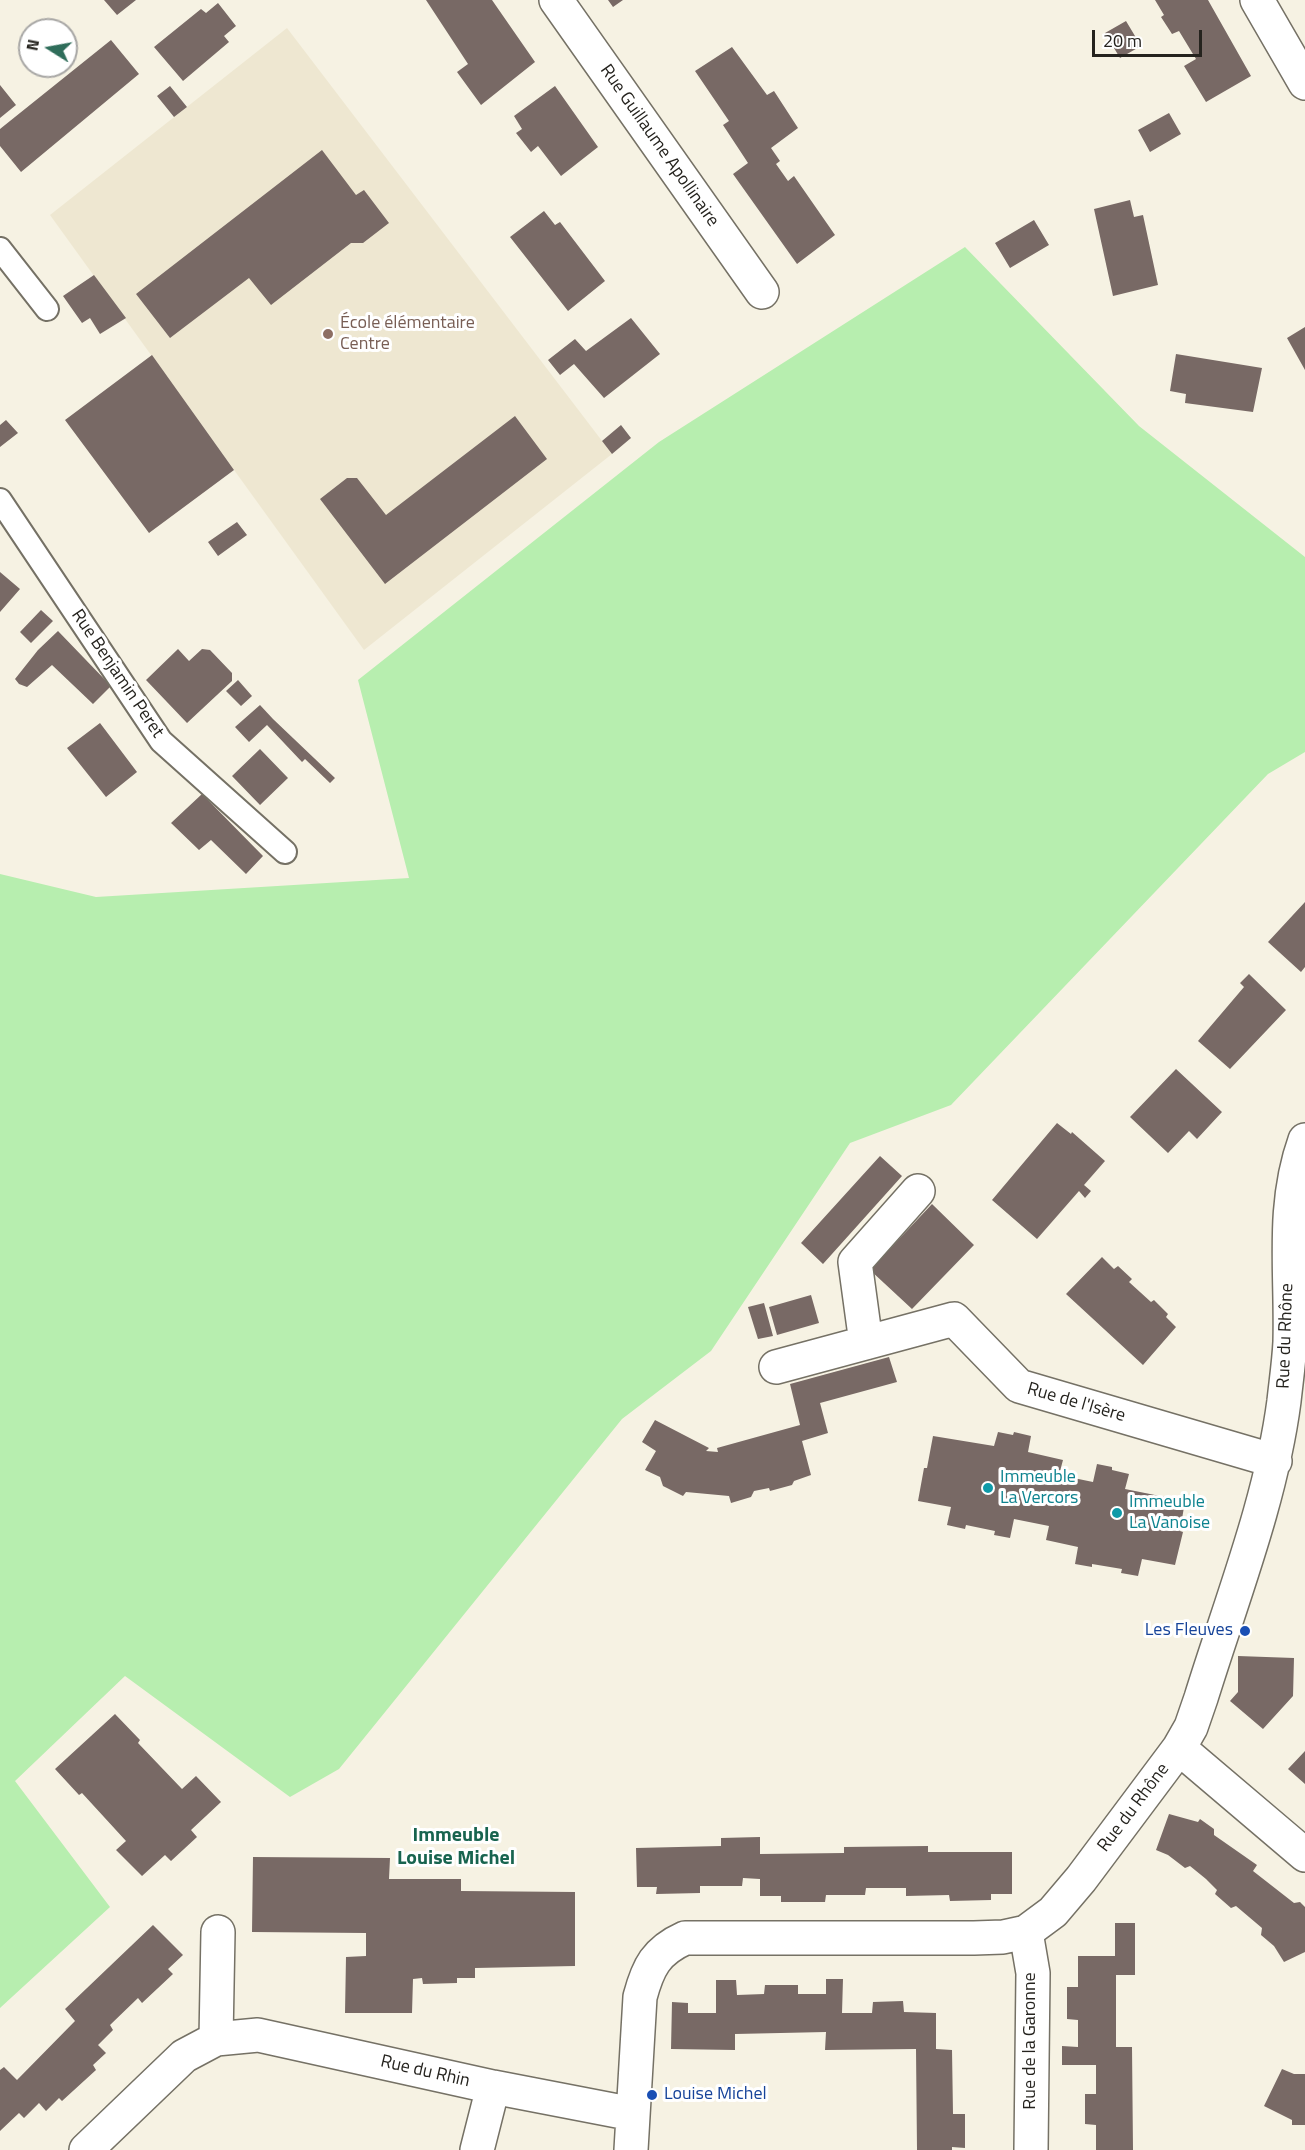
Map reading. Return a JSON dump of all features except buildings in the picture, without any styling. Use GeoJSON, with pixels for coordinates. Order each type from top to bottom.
{"type":"FeatureCollection","features":[{"type":"Feature","properties":{"kind":"street","name":"Rue Guillaume Apollinaire"},"geometry":{"type":"LineString","coordinates":[[556,0],[762,292]]}},
{"type":"Feature","properties":{"kind":"street"},"geometry":{"type":"LineString","coordinates":[[1257,0],[1305,83]]}},
{"type":"Feature","properties":{"kind":"street","name":"Rue du Rhône"},"geometry":{"type":"LineString","coordinates":[[631,2150],[640,1997],[645,1978],[654,1959],[670,1945],[685,1938],[984,1938],[1026,1932],[1053,1912],[1081,1879],[1179,1748],[1191,1727],[1275,1461],[1284,1400],[1297,1342],[1289,1212],[1298,1160],[1305,1140]]}},
{"type":"Feature","properties":{"kind":"street"},"geometry":{"type":"LineString","coordinates":[[866,1343],[855,1262],[918,1191]]}},
{"type":"Feature","properties":{"kind":"street","name":"Rue de l'Isère"},"geometry":{"type":"LineString","coordinates":[[776,1367],[954,1319],[1019,1386],[1275,1461]]}},
{"type":"Feature","properties":{"kind":"street"},"geometry":{"type":"LineString","coordinates":[[1179,1748],[1305,1855]]}},
{"type":"Feature","properties":{"kind":"street"},"geometry":{"type":"LineString","coordinates":[[216,2039],[218,1932]]}},
{"type":"Feature","properties":{"kind":"street","name":"Rue de la Garonne"},"geometry":{"type":"LineString","coordinates":[[1026,1932],[1033,1973],[1031,2150]]}},
{"type":"Feature","properties":{"kind":"street","name":"Rue du Rhin"},"geometry":{"type":"LineString","coordinates":[[86,2150],[184,2056],[216,2039],[258,2035],[493,2087],[633,2114]]}},
{"type":"Feature","properties":{"kind":"street"},"geometry":{"type":"LineString","coordinates":[[477,2150],[493,2087]]}},
{"type":"Feature","properties":{"kind":"lane"},"geometry":{"type":"LineString","coordinates":[[0,249],[47,309]]}},
{"type":"Feature","properties":{"kind":"lane","name":"Rue Benjamin Peret"},"geometry":{"type":"LineString","coordinates":[[0,500],[161,741],[285,852]]}},
{"type":"Feature","properties":{"kind":"shaded area","name":"École élémentaire Centre"},"geometry":{"type":"Polygon","coordinates":[[[287,28],[612,454],[364,650],[50,215],[287,28]]]}},
{"type":"Feature","properties":{"kind":"green space"},"geometry":{"type":"Polygon","coordinates":[[[965,247],[1139,426],[1305,557],[1305,752],[1268,774],[951,1105],[850,1143],[711,1351],[622,1419],[339,1769],[290,1797],[125,1676],[15,1781],[110,1907],[0,2008],[0,874],[96,897],[409,878],[358,680],[659,442],[965,247]]]}},
{"type":"Feature","properties":{"kind":"place","name":"École élémentaire Centre"},"geometry":{"type":"Point","coordinates":[328,334]}},
{"type":"Feature","properties":{"kind":"place","name":"Immeuble La Vercors"},"geometry":{"type":"Point","coordinates":[988,1488]}},
{"type":"Feature","properties":{"kind":"place","name":"Immeuble La Vanoise"},"geometry":{"type":"Point","coordinates":[1117,1513]}},
{"type":"Feature","properties":{"kind":"place","name":"Les Fleuves"},"geometry":{"type":"Point","coordinates":[1245,1631]}},
{"type":"Feature","properties":{"kind":"place","name":"Louise Michel"},"geometry":{"type":"Point","coordinates":[652,2095]}},
{"type":"Feature","properties":{"kind":"district","name":"Immeuble Louise Michel"},"geometry":{"type":"Point","coordinates":[456,1848]}}]}
